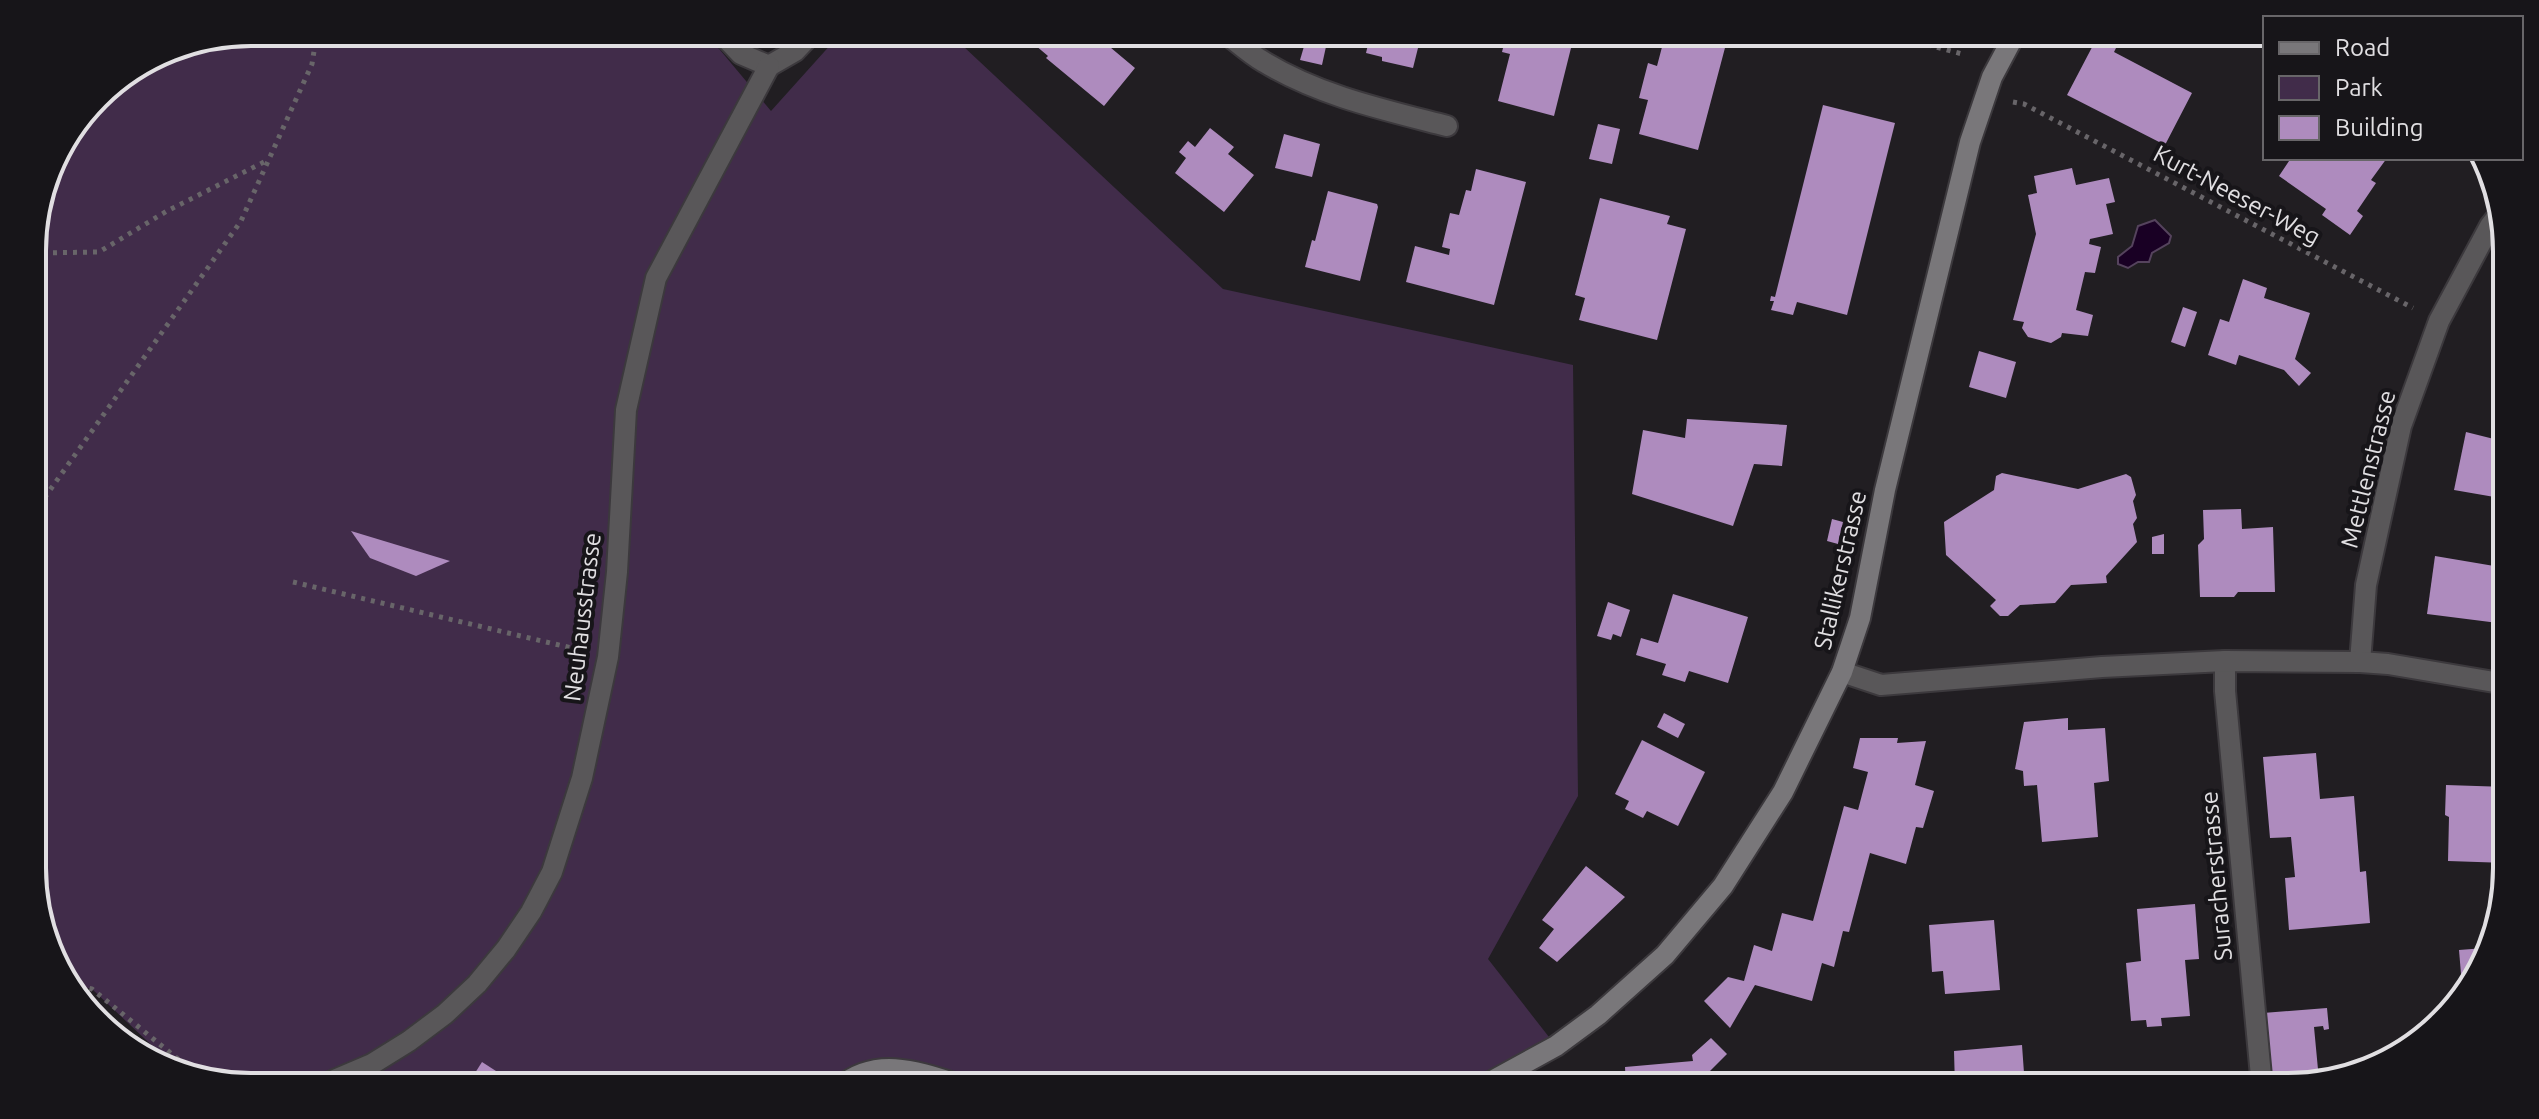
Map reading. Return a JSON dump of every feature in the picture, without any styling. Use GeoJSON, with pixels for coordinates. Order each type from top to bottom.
{"type":"FeatureCollection","features":[{"type":"Feature","properties":{"kind":"main road","name":"Stallikerstrasse"},"geometry":{"type":"LineString","coordinates":[[1507,1073],[1556,1046],[1598,1015],[1655,964],[1691,926],[1738,865],[1776,805],[1842,672],[1865,597],[1889,476],[1970,142],[1992,77],[2009,46]]}},
{"type":"Feature","properties":{"kind":"main road"},"geometry":{"type":"LineString","coordinates":[[862,1073],[888,1067],[920,1073]]}},
{"type":"Feature","properties":{"kind":"street"},"geometry":{"type":"LineString","coordinates":[[733,46],[741,54],[769,66]]}},
{"type":"Feature","properties":{"kind":"street","name":"Neuhausstrasse"},"geometry":{"type":"LineString","coordinates":[[351,1073],[372,1064],[433,1023],[477,984],[514,937],[552,872],[582,778],[608,657],[617,572],[626,410],[656,278],[769,66],[800,46]]}},
{"type":"Feature","properties":{"kind":"street"},"geometry":{"type":"LineString","coordinates":[[1243,46],[1264,62],[1309,84],[1358,103],[1447,126]]}},
{"type":"Feature","properties":{"kind":"street","name":"Mettlenstrasse"},"geometry":{"type":"LineString","coordinates":[[2360,662],[2366,585],[2401,426],[2439,321],[2491,225]]}},
{"type":"Feature","properties":{"kind":"street"},"geometry":{"type":"LineString","coordinates":[[1842,672],[1881,685],[2102,667],[2225,661],[2360,662],[2493,682]]}},
{"type":"Feature","properties":{"kind":"street","name":"Suracherstrasse"},"geometry":{"type":"LineString","coordinates":[[2225,661],[2225,691],[2261,1073]]}},
{"type":"Feature","properties":{"kind":"path"},"geometry":{"type":"LineString","coordinates":[[46,496],[241,221],[312,64],[315,46]]}},
{"type":"Feature","properties":{"kind":"path"},"geometry":{"type":"LineString","coordinates":[[1932,46],[1966,55]]}},
{"type":"Feature","properties":{"kind":"path","name":"Kurt-Neeser-Weg"},"geometry":{"type":"LineString","coordinates":[[2017,104],[2024,104],[2439,321]]}},
{"type":"Feature","properties":{"kind":"path"},"geometry":{"type":"LineString","coordinates":[[46,253],[99,252],[167,211],[269,160]]}},
{"type":"Feature","properties":{"kind":"path"},"geometry":{"type":"LineString","coordinates":[[293,582],[608,657]]}},
{"type":"Feature","properties":{"kind":"path"},"geometry":{"type":"LineString","coordinates":[[85,987],[92,989],[178,1059]]}},
{"type":"Feature","properties":{"kind":"green space"},"geometry":{"type":"Polygon","coordinates":[[[238,46],[717,46],[771,111],[829,46],[963,46],[1223,289],[1573,365],[1578,796],[1488,959],[1556,1046],[1507,1073],[251,1073],[211,1069],[185,1062],[154,1047],[92,989],[85,987],[62,946],[53,921],[46,868],[46,238],[53,198],[62,173],[88,126],[106,106],[137,81],[173,62],[211,50],[238,46]]]}},
{"type":"Feature","properties":{"kind":"shaded area"},"geometry":{"type":"Polygon","coordinates":[[[2155,220],[2171,236],[2169,243],[2152,253],[2149,262],[2138,262],[2128,268],[2118,264],[2118,257],[2132,246],[2138,226],[2155,220]]]}},
{"type":"Feature","properties":{"kind":"building"},"geometry":{"type":"Polygon","coordinates":[[[1036,46],[1109,46],[1135,68],[1104,106],[1046,58],[1048,56],[1036,46]]]}},
{"type":"Feature","properties":{"kind":"building"},"geometry":{"type":"Polygon","coordinates":[[[1304,46],[1326,46],[1322,65],[1300,60],[1304,46]]]}},
{"type":"Feature","properties":{"kind":"building"},"geometry":{"type":"Polygon","coordinates":[[[1368,46],[1418,46],[1413,68],[1382,61],[1382,57],[1366,53],[1368,46]]]}},
{"type":"Feature","properties":{"kind":"building"},"geometry":{"type":"Polygon","coordinates":[[[1504,46],[1572,46],[1554,116],[1498,101],[1510,54],[1502,52],[1504,46]]]}},
{"type":"Feature","properties":{"kind":"building"},"geometry":{"type":"Polygon","coordinates":[[[1662,46],[1725,46],[1698,150],[1639,134],[1648,100],[1639,98],[1648,63],[1657,66],[1662,46]]]}},
{"type":"Feature","properties":{"kind":"building"},"geometry":{"type":"Polygon","coordinates":[[[2093,46],[2117,46],[2114,52],[2192,93],[2165,145],[2067,95],[2093,46]]]}},
{"type":"Feature","properties":{"kind":"building"},"geometry":{"type":"Polygon","coordinates":[[[1823,105],[1895,123],[1847,315],[1797,302],[1793,315],[1771,310],[1774,301],[1770,301],[1771,296],[1775,297],[1823,105]]]}},
{"type":"Feature","properties":{"kind":"building"},"geometry":{"type":"Polygon","coordinates":[[[1598,124],[1620,129],[1612,164],[1589,159],[1598,124]]]}},
{"type":"Feature","properties":{"kind":"building"},"geometry":{"type":"Polygon","coordinates":[[[1210,128],[1234,147],[1228,154],[1254,175],[1224,212],[1175,173],[1186,158],[1179,152],[1188,141],[1195,147],[1210,128]]]}},
{"type":"Feature","properties":{"kind":"building"},"geometry":{"type":"Polygon","coordinates":[[[1284,134],[1320,144],[1312,177],[1275,168],[1284,134]]]}},
{"type":"Feature","properties":{"kind":"building"},"geometry":{"type":"Polygon","coordinates":[[[2290,160],[2386,160],[2371,180],[2376,183],[2357,211],[2363,216],[2350,235],[2322,215],[2326,209],[2279,176],[2290,160]]]}},
{"type":"Feature","properties":{"kind":"building"},"geometry":{"type":"Polygon","coordinates":[[[2072,168],[2076,185],[2109,178],[2115,202],[2106,204],[2113,234],[2090,239],[2089,244],[2101,247],[2095,273],[2085,272],[2076,310],[2093,315],[2088,336],[2062,333],[2051,343],[2028,337],[2022,328],[2024,322],[2013,320],[2036,234],[2028,195],[2037,193],[2034,176],[2072,168]]]}},
{"type":"Feature","properties":{"kind":"building"},"geometry":{"type":"Polygon","coordinates":[[[1476,169],[1526,182],[1494,305],[1406,282],[1415,246],[1449,255],[1450,249],[1442,247],[1450,213],[1459,215],[1466,190],[1471,191],[1476,169]]]}},
{"type":"Feature","properties":{"kind":"building"},"geometry":{"type":"Polygon","coordinates":[[[1328,191],[1377,204],[1360,281],[1305,267],[1328,191]]]}},
{"type":"Feature","properties":{"kind":"building"},"geometry":{"type":"Polygon","coordinates":[[[1600,198],[1670,216],[1667,224],[1686,229],[1657,340],[1579,320],[1585,298],[1575,295],[1600,198]]]}},
{"type":"Feature","properties":{"kind":"building"},"geometry":{"type":"Polygon","coordinates":[[[2243,279],[2267,288],[2264,298],[2310,313],[2295,359],[2311,373],[2299,386],[2284,370],[2239,355],[2236,365],[2208,355],[2220,319],[2229,322],[2243,279]]]}},
{"type":"Feature","properties":{"kind":"building"},"geometry":{"type":"Polygon","coordinates":[[[2183,307],[2197,312],[2185,347],[2171,342],[2183,307]]]}},
{"type":"Feature","properties":{"kind":"building"},"geometry":{"type":"Polygon","coordinates":[[[1979,351],[2016,362],[2006,398],[1969,387],[1979,351]]]}},
{"type":"Feature","properties":{"kind":"building"},"geometry":{"type":"Polygon","coordinates":[[[1687,419],[1787,425],[1782,466],[1754,464],[1733,526],[1632,494],[1643,430],[1685,438],[1687,419]]]}},
{"type":"Feature","properties":{"kind":"building"},"geometry":{"type":"Polygon","coordinates":[[[2466,432],[2493,439],[2493,497],[2454,490],[2466,432]]]}},
{"type":"Feature","properties":{"kind":"building"},"geometry":{"type":"Polygon","coordinates":[[[2002,473],[2078,489],[2126,474],[2131,477],[2136,495],[2133,501],[2137,518],[2133,524],[2137,542],[2106,576],[2107,583],[2071,585],[2055,603],[2020,605],[2008,616],[2000,616],[1990,606],[1996,600],[1946,555],[1944,522],[1994,490],[1996,476],[2002,473]]]}},
{"type":"Feature","properties":{"kind":"building"},"geometry":{"type":"Polygon","coordinates":[[[2241,509],[2242,529],[2273,527],[2275,592],[2238,592],[2234,597],[2200,597],[2198,545],[2204,539],[2203,510],[2241,509]]]}},
{"type":"Feature","properties":{"kind":"building"},"geometry":{"type":"Polygon","coordinates":[[[1832,519],[1843,522],[1838,544],[1827,541],[1832,519]]]}},
{"type":"Feature","properties":{"kind":"building"},"geometry":{"type":"Polygon","coordinates":[[[351,531],[450,561],[416,576],[370,558],[351,531]]]}},
{"type":"Feature","properties":{"kind":"building"},"geometry":{"type":"Polygon","coordinates":[[[2164,534],[2164,554],[2152,554],[2152,537],[2164,534]]]}},
{"type":"Feature","properties":{"kind":"building"},"geometry":{"type":"Polygon","coordinates":[[[2435,556],[2493,566],[2493,622],[2427,614],[2435,556]]]}},
{"type":"Feature","properties":{"kind":"building"},"geometry":{"type":"Polygon","coordinates":[[[1673,594],[1748,617],[1728,683],[1689,671],[1685,682],[1662,675],[1666,664],[1636,655],[1641,638],[1658,643],[1673,594]]]}},
{"type":"Feature","properties":{"kind":"building"},"geometry":{"type":"Polygon","coordinates":[[[1608,602],[1630,610],[1621,637],[1613,634],[1611,640],[1597,636],[1608,602]]]}},
{"type":"Feature","properties":{"kind":"building"},"geometry":{"type":"Polygon","coordinates":[[[1664,713],[1685,724],[1678,738],[1657,727],[1664,713]]]}},
{"type":"Feature","properties":{"kind":"building"},"geometry":{"type":"Polygon","coordinates":[[[2068,718],[2068,730],[2105,728],[2109,781],[2094,783],[2098,837],[2042,842],[2037,785],[2024,786],[2023,771],[2015,769],[2024,722],[2068,718]]]}},
{"type":"Feature","properties":{"kind":"building"},"geometry":{"type":"Polygon","coordinates":[[[1860,738],[1898,738],[1897,743],[1926,741],[1915,785],[1934,791],[1923,828],[1916,827],[1906,864],[1870,853],[1849,932],[1843,931],[1834,967],[1822,963],[1812,1001],[1755,985],[1730,1028],[1704,1001],[1728,977],[1744,981],[1754,945],[1772,951],[1782,913],[1813,921],[1844,806],[1858,810],[1868,772],[1853,768],[1860,738]]]}},
{"type":"Feature","properties":{"kind":"building"},"geometry":{"type":"Polygon","coordinates":[[[1642,740],[1705,772],[1678,826],[1647,811],[1643,818],[1625,809],[1629,801],[1615,794],[1642,740]]]}},
{"type":"Feature","properties":{"kind":"building"},"geometry":{"type":"Polygon","coordinates":[[[2316,753],[2320,799],[2354,796],[2360,872],[2366,871],[2370,923],[2289,930],[2285,878],[2295,877],[2291,837],[2270,838],[2263,757],[2316,753]]]}},
{"type":"Feature","properties":{"kind":"building"},"geometry":{"type":"Polygon","coordinates":[[[2446,785],[2493,787],[2493,863],[2448,861],[2449,817],[2445,815],[2446,785]]]}},
{"type":"Feature","properties":{"kind":"building"},"geometry":{"type":"Polygon","coordinates":[[[1586,866],[1625,897],[1557,962],[1539,948],[1554,929],[1542,920],[1586,866]]]}},
{"type":"Feature","properties":{"kind":"building"},"geometry":{"type":"Polygon","coordinates":[[[2195,904],[2199,959],[2185,960],[2190,1016],[2161,1018],[2162,1026],[2147,1027],[2146,1020],[2131,1021],[2126,963],[2141,961],[2137,909],[2195,904]]]}},
{"type":"Feature","properties":{"kind":"building"},"geometry":{"type":"Polygon","coordinates":[[[1994,920],[2000,990],[1945,994],[1943,971],[1932,972],[1929,925],[1994,920]]]}},
{"type":"Feature","properties":{"kind":"building"},"geometry":{"type":"Polygon","coordinates":[[[2476,949],[2461,976],[2459,950],[2476,949]]]}},
{"type":"Feature","properties":{"kind":"building"},"geometry":{"type":"Polygon","coordinates":[[[2327,1008],[2329,1029],[2314,1027],[2318,1070],[2269,1073],[2263,1013],[2327,1008]]]}},
{"type":"Feature","properties":{"kind":"building"},"geometry":{"type":"Polygon","coordinates":[[[1711,1038],[1727,1054],[1710,1071],[1625,1073],[1625,1067],[1693,1061],[1692,1055],[1711,1038]]]}},
{"type":"Feature","properties":{"kind":"building"},"geometry":{"type":"Polygon","coordinates":[[[2022,1045],[2024,1073],[1955,1073],[1954,1051],[2022,1045]]]}},
{"type":"Feature","properties":{"kind":"building"},"geometry":{"type":"Polygon","coordinates":[[[482,1062],[496,1071],[495,1073],[475,1073],[482,1062]]]}}]}
